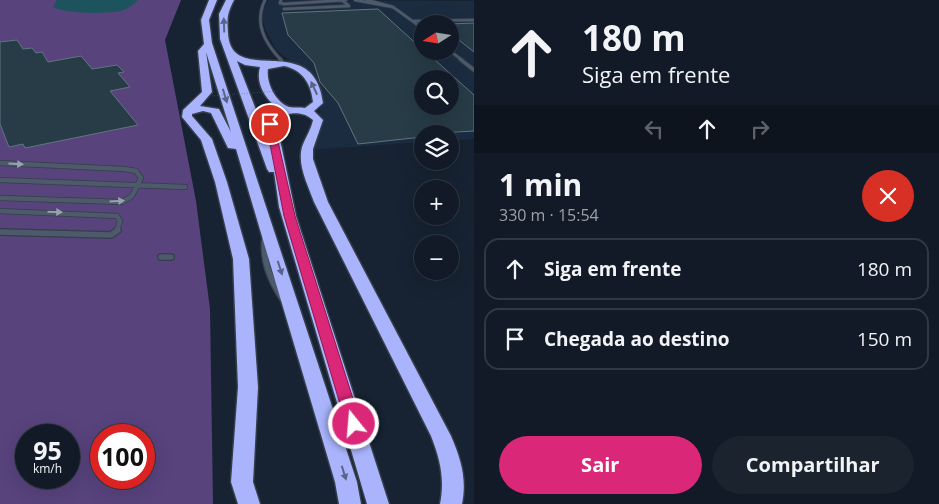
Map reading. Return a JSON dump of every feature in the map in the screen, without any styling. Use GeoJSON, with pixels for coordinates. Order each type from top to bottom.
{"type":"FeatureCollection","features":[{"type":"Feature","properties":{"kind":"highway"},"geometry":{"type":"LineString","coordinates":[[213,0],[205,20],[208,43],[295,315],[346,482],[350,504]]}},
{"type":"Feature","properties":{"kind":"highway"},"geometry":{"type":"LineString","coordinates":[[230,0],[223,14],[223,30],[228,52],[244,88],[290,216],[378,504]]}},
{"type":"Feature","properties":{"kind":"highway"},"geometry":{"type":"LineString","coordinates":[[187,112],[207,92],[202,50],[208,43]]}},
{"type":"Feature","properties":{"kind":"highway"},"geometry":{"type":"LineString","coordinates":[[228,52],[245,62],[269,65],[296,64],[302,69],[315,88],[318,103],[307,112]]}},
{"type":"Feature","properties":{"kind":"highway"},"geometry":{"type":"LineString","coordinates":[[269,65],[264,67],[262,71],[264,82],[274,101],[289,111]]}},
{"type":"Feature","properties":{"kind":"highway"},"geometry":{"type":"LineString","coordinates":[[187,112],[203,108],[215,111],[233,147],[248,171]]}},
{"type":"Feature","properties":{"kind":"highway"},"geometry":{"type":"LineString","coordinates":[[290,216],[270,120],[274,115],[289,111],[307,112],[312,113],[318,120],[318,128],[306,152],[308,166],[321,202],[441,436],[453,466],[453,497]]}},
{"type":"Feature","properties":{"kind":"highway"},"geometry":{"type":"LineString","coordinates":[[187,112],[187,116],[206,140],[221,182],[241,259],[248,387],[242,482],[249,504]]}},
{"type":"Feature","properties":{"kind":"lane"},"geometry":{"type":"LineString","coordinates":[[265,0],[260,9],[260,28],[264,39],[283,63]]}},
{"type":"Feature","properties":{"kind":"lane"},"geometry":{"type":"LineString","coordinates":[[281,1],[306,0]]}},
{"type":"Feature","properties":{"kind":"lane"},"geometry":{"type":"LineString","coordinates":[[324,0],[338,0]]}},
{"type":"Feature","properties":{"kind":"lane"},"geometry":{"type":"LineString","coordinates":[[281,1],[284,4],[344,0],[349,6],[284,9]]}},
{"type":"Feature","properties":{"kind":"lane"},"geometry":{"type":"LineString","coordinates":[[355,0],[393,7]]}},
{"type":"Feature","properties":{"kind":"lane"},"geometry":{"type":"LineString","coordinates":[[367,0],[393,7],[414,21]]}},
{"type":"Feature","properties":{"kind":"lane"},"geometry":{"type":"LineString","coordinates":[[459,20],[474,20]]}},
{"type":"Feature","properties":{"kind":"lane"},"geometry":{"type":"LineString","coordinates":[[459,58],[474,70]]}},
{"type":"Feature","properties":{"kind":"lane"},"geometry":{"type":"LineString","coordinates":[[0,163],[136,171],[141,178],[135,193],[128,200],[122,202],[0,198]]}},
{"type":"Feature","properties":{"kind":"lane"},"geometry":{"type":"LineString","coordinates":[[0,180],[185,187]]}},
{"type":"Feature","properties":{"kind":"lane"},"geometry":{"type":"LineString","coordinates":[[0,211],[104,214],[117,216],[120,221],[117,232],[110,235],[0,232]]}},
{"type":"Feature","properties":{"kind":"lane"},"geometry":{"type":"LineString","coordinates":[[161,257],[171,258]]}},
{"type":"Feature","properties":{"kind":"path"},"geometry":{"type":"LineString","coordinates":[[212,96],[278,91]]}},
{"type":"Feature","properties":{"kind":"shaded area"},"geometry":{"type":"Polygon","coordinates":[[[0,0],[181,0],[165,40],[196,201],[210,309],[213,504],[0,504],[0,0]]]}},
{"type":"Feature","properties":{"kind":"shaded area"},"geometry":{"type":"Polygon","coordinates":[[[57,0],[138,0],[130,7],[121,11],[97,13],[67,11],[53,7],[57,0]]]}},
{"type":"Feature","properties":{"kind":"shaded area"},"geometry":{"type":"Polygon","coordinates":[[[269,0],[474,1],[474,139],[459,140],[459,125],[414,125],[414,143],[308,150],[319,127],[321,96],[310,78],[276,49],[267,33],[261,15],[269,0]]]}},
{"type":"Feature","properties":{"kind":"building"},"geometry":{"type":"Polygon","coordinates":[[[378,9],[414,42],[414,60],[435,60],[446,70],[414,70],[414,115],[459,115],[459,82],[474,95],[474,131],[459,132],[459,125],[414,125],[414,138],[358,144],[338,103],[320,82],[314,63],[288,35],[282,13],[378,9]]]}},
{"type":"Feature","properties":{"kind":"building"},"geometry":{"type":"Polygon","coordinates":[[[474,23],[474,52],[459,40],[459,24],[474,23]]]}},
{"type":"Feature","properties":{"kind":"building"},"geometry":{"type":"Polygon","coordinates":[[[17,40],[23,49],[32,48],[36,53],[42,52],[48,62],[81,56],[92,69],[117,65],[124,72],[118,73],[130,87],[110,91],[138,125],[25,148],[23,144],[9,147],[0,124],[0,42],[17,40]]]}},
{"type":"Feature","properties":{"kind":"route"},"geometry":{"type":"LineString","coordinates":[[270,124],[290,216],[354,424]]}}]}
